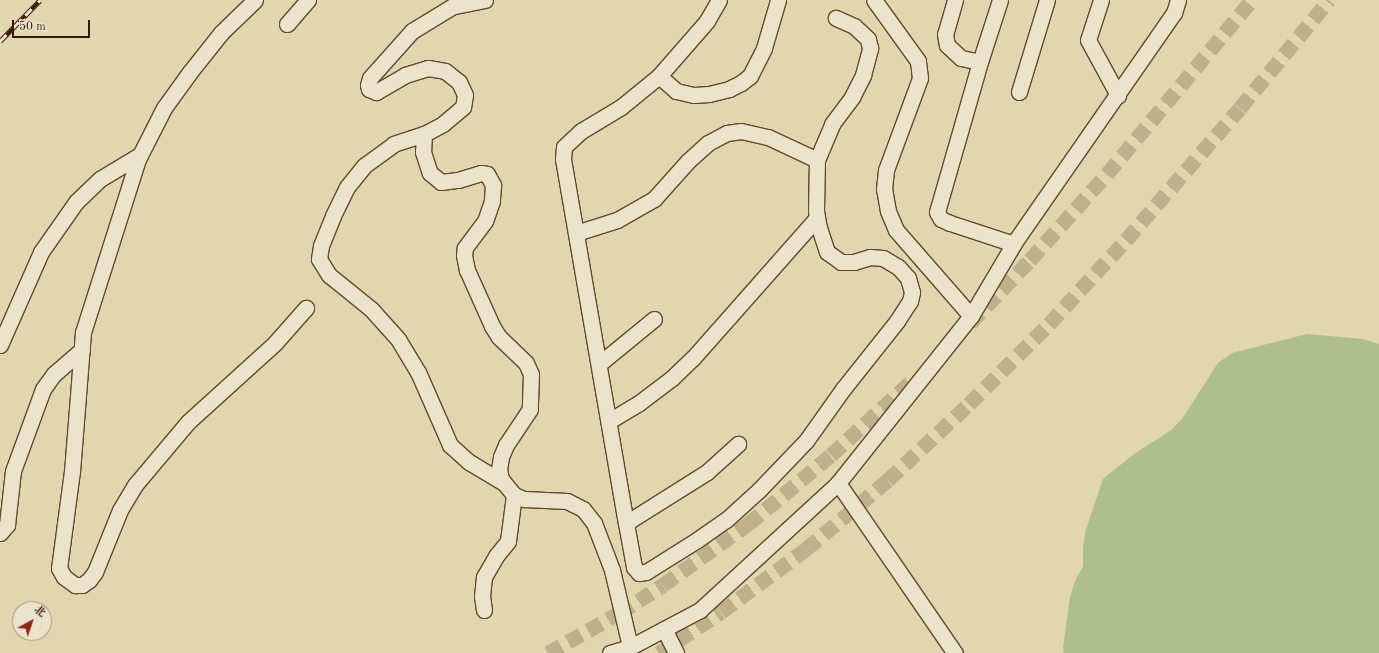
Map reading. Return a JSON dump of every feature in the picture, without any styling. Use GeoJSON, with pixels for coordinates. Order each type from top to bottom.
{"type":"FeatureCollection","features":[{"type":"Feature","properties":{"kind":"street"},"geometry":{"type":"LineString","coordinates":[[255,0],[221,33],[190,72],[164,108],[140,155],[83,332],[72,472],[59,568],[64,577],[75,585],[82,585],[95,572],[120,510],[135,484],[188,422],[275,343],[306,308]]}},
{"type":"Feature","properties":{"kind":"street"},"geometry":{"type":"LineString","coordinates":[[287,24],[308,0]]}},
{"type":"Feature","properties":{"kind":"street"},"geometry":{"type":"LineString","coordinates":[[485,0],[453,6],[412,31],[370,78],[368,85],[369,89],[376,92],[405,75],[428,68],[445,71],[459,82],[465,95],[463,107],[443,124],[424,134],[394,144],[364,166],[347,187],[321,246],[319,259],[329,276],[372,310],[398,339],[418,372],[450,445],[469,462],[504,483],[514,495],[524,499],[567,501],[583,508],[594,523],[612,570],[630,646]]}},
{"type":"Feature","properties":{"kind":"street"},"geometry":{"type":"LineString","coordinates":[[719,0],[707,21],[659,76],[621,107],[581,131],[564,147],[563,159],[626,523],[634,567],[639,573],[646,572],[726,520],[759,490],[806,441],[843,389],[897,321],[910,301],[912,292],[908,278],[898,267],[883,258],[870,257],[854,262],[841,262],[827,252],[822,241],[817,218],[817,160],[832,124],[852,97],[863,75],[870,48],[868,39],[854,26],[836,18]]}},
{"type":"Feature","properties":{"kind":"street"},"geometry":{"type":"LineString","coordinates":[[659,76],[676,91],[694,95],[709,94],[729,89],[741,83],[750,76],[764,48],[778,0]]}},
{"type":"Feature","properties":{"kind":"street"},"geometry":{"type":"LineString","coordinates":[[874,0],[918,62],[920,78],[886,170],[884,189],[888,210],[896,230],[971,316]]}},
{"type":"Feature","properties":{"kind":"street"},"geometry":{"type":"LineString","coordinates":[[955,0],[945,34],[947,45],[961,58],[980,62]]}},
{"type":"Feature","properties":{"kind":"street"},"geometry":{"type":"LineString","coordinates":[[1000,0],[980,62],[937,212],[942,219],[950,223],[1014,244]]}},
{"type":"Feature","properties":{"kind":"street"},"geometry":{"type":"LineString","coordinates":[[1019,92],[1047,0]]}},
{"type":"Feature","properties":{"kind":"street"},"geometry":{"type":"LineString","coordinates":[[1101,0],[1088,40],[1118,95]]}},
{"type":"Feature","properties":{"kind":"street"},"geometry":{"type":"LineString","coordinates":[[610,653],[630,646],[700,610],[838,483],[971,316],[1014,244],[1174,13],[1178,0]]}},
{"type":"Feature","properties":{"kind":"street"},"geometry":{"type":"LineString","coordinates":[[576,233],[617,220],[654,199],[688,161],[708,143],[726,133],[741,131],[768,137],[817,160]]}},
{"type":"Feature","properties":{"kind":"street"},"geometry":{"type":"LineString","coordinates":[[424,134],[423,152],[432,176],[440,182],[458,180],[481,173],[487,174],[493,185],[492,201],[485,221],[465,248],[464,255],[467,270],[492,326],[499,337],[526,363],[531,374],[530,409],[506,445],[501,457],[499,469],[504,483]]}},
{"type":"Feature","properties":{"kind":"street"},"geometry":{"type":"LineString","coordinates":[[0,345],[40,252],[76,202],[100,179],[140,155]]}},
{"type":"Feature","properties":{"kind":"street"},"geometry":{"type":"LineString","coordinates":[[608,420],[640,403],[672,378],[688,363],[817,218]]}},
{"type":"Feature","properties":{"kind":"street"},"geometry":{"type":"LineString","coordinates":[[599,364],[654,319]]}},
{"type":"Feature","properties":{"kind":"street"},"geometry":{"type":"LineString","coordinates":[[0,533],[7,525],[13,471],[43,389],[54,374],[82,350]]}},
{"type":"Feature","properties":{"kind":"street"},"geometry":{"type":"LineString","coordinates":[[626,523],[708,472],[738,444]]}},
{"type":"Feature","properties":{"kind":"street"},"geometry":{"type":"LineString","coordinates":[[838,483],[955,653]]}},
{"type":"Feature","properties":{"kind":"street"},"geometry":{"type":"LineString","coordinates":[[484,610],[482,596],[484,577],[496,556],[508,541],[514,495]]}},
{"type":"Feature","properties":{"kind":"street"},"geometry":{"type":"LineString","coordinates":[[664,629],[676,653]]}},
{"type":"Feature","properties":{"kind":"green space"},"geometry":{"type":"Polygon","coordinates":[[[1307,334],[1363,339],[1379,344],[1379,653],[1064,653],[1063,648],[1070,597],[1075,581],[1083,566],[1083,547],[1086,529],[1103,479],[1134,454],[1171,430],[1182,419],[1218,363],[1232,353],[1307,334]]]}},
{"type":"Feature","properties":{"kind":"tunnel"},"geometry":{"type":"LineString","coordinates":[[970,323],[1030,260],[1107,174],[1252,0]]}},
{"type":"Feature","properties":{"kind":"tunnel"},"geometry":{"type":"LineString","coordinates":[[659,653],[721,612],[806,549],[888,480],[969,404],[1049,324],[1126,240],[1240,108],[1329,0]]}},
{"type":"Feature","properties":{"kind":"tunnel"},"geometry":{"type":"LineString","coordinates":[[548,653],[619,613],[663,585],[748,524],[831,455],[916,377]]}},
{"type":"Feature","properties":{"kind":"railway"},"geometry":{"type":"LineString","coordinates":[[0,41],[40,0]]}}]}
